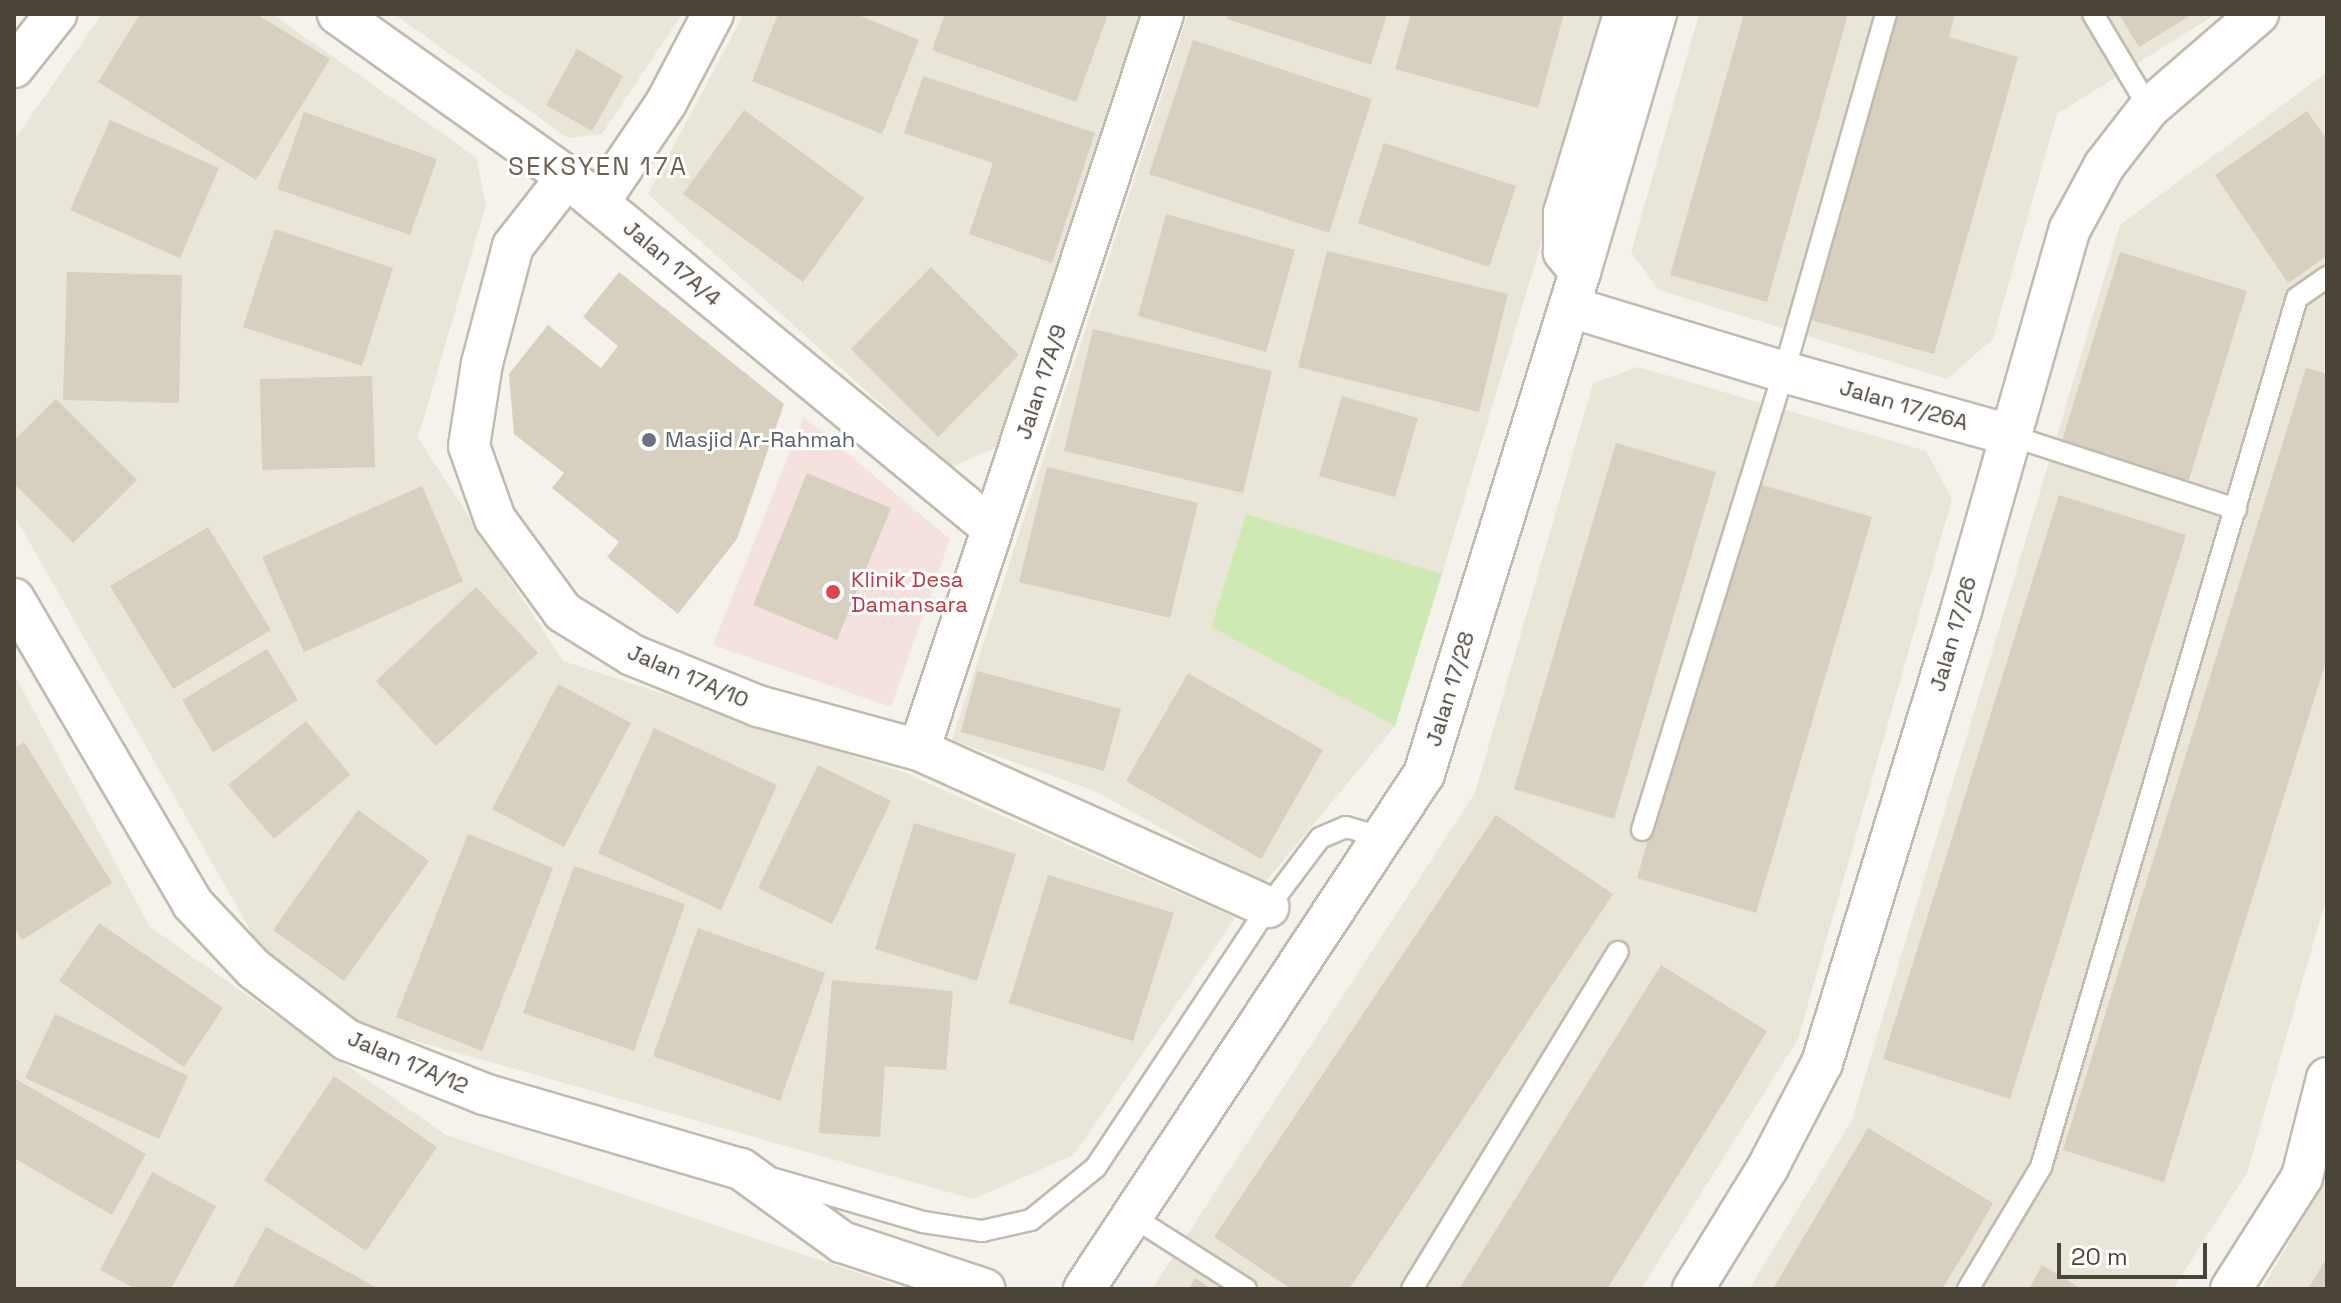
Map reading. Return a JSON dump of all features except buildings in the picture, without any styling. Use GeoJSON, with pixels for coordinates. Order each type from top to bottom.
{"type":"FeatureCollection","features":[{"type":"Feature","properties":{"kind":"street"},"geometry":{"type":"LineString","coordinates":[[14,67],[56,14]]}},
{"type":"Feature","properties":{"kind":"street","name":"Jalan 17A/4"},"geometry":{"type":"LineString","coordinates":[[338,14],[599,202],[992,528]]}},
{"type":"Feature","properties":{"kind":"street"},"geometry":{"type":"LineString","coordinates":[[599,202],[666,103],[713,14]]}},
{"type":"Feature","properties":{"kind":"street","name":"Jalan 17A/9"},"geometry":{"type":"LineString","coordinates":[[919,750],[1163,14]]}},
{"type":"Feature","properties":{"kind":"street"},"geometry":{"type":"LineString","coordinates":[[1575,289],[1564,252],[1564,213],[1624,14]]}},
{"type":"Feature","properties":{"kind":"street","name":"Jalan 17/28"},"geometry":{"type":"LineString","coordinates":[[1084,1289],[1424,774],[1575,289],[1656,14]]}},
{"type":"Feature","properties":{"kind":"street","name":"Jalan 17/26"},"geometry":{"type":"LineString","coordinates":[[1693,1289],[1768,1167],[1822,1063],[1962,607],[2070,229],[2104,166],[2149,108],[2258,14]]}},
{"type":"Feature","properties":{"kind":"street","name":"Jalan 17A/10"},"geometry":{"type":"LineString","coordinates":[[567,177],[513,246],[482,363],[469,446],[495,519],[563,612],[632,655],[758,706],[919,750],[1268,907]]}},
{"type":"Feature","properties":{"kind":"street","name":"Jalan 17/26A"},"geometry":{"type":"LineString","coordinates":[[1575,289],[1784,372],[2009,435]]}},
{"type":"Feature","properties":{"kind":"street","name":"Jalan 17A/12"},"geometry":{"type":"LineString","coordinates":[[14,599],[192,903],[254,969],[347,1040],[484,1094],[741,1169],[842,1242],[984,1289]]}},
{"type":"Feature","properties":{"kind":"street"},"geometry":{"type":"LineString","coordinates":[[2231,1289],[2302,1177],[2327,1078]]}},
{"type":"Feature","properties":{"kind":"lane"},"geometry":{"type":"LineString","coordinates":[[1642,830],[1784,372],[1886,14]]}},
{"type":"Feature","properties":{"kind":"lane"},"geometry":{"type":"LineString","coordinates":[[2093,14],[2149,108]]}},
{"type":"Feature","properties":{"kind":"lane"},"geometry":{"type":"LineString","coordinates":[[1968,1289],[2041,1167],[2297,298],[2327,277]]}},
{"type":"Feature","properties":{"kind":"lane","name":"Jalan 17/26A"},"geometry":{"type":"LineString","coordinates":[[2009,435],[2236,509]]}},
{"type":"Feature","properties":{"kind":"lane"},"geometry":{"type":"LineString","coordinates":[[741,1169],[923,1222],[982,1231],[1031,1220],[1096,1167],[1268,907],[1320,838],[1346,827],[1381,837]]}},
{"type":"Feature","properties":{"kind":"lane"},"geometry":{"type":"LineString","coordinates":[[1412,1289],[1618,952]]}},
{"type":"Feature","properties":{"kind":"lane"},"geometry":{"type":"LineString","coordinates":[[1133,1217],[1246,1289]]}},
{"type":"Feature","properties":{"kind":"shaded area"},"geometry":{"type":"Polygon","coordinates":[[[102,14],[272,14],[476,157],[486,205],[418,438],[563,661],[905,773],[1235,918],[1074,1155],[973,1199],[363,1026],[264,954],[14,515],[14,140],[102,14]]]}},
{"type":"Feature","properties":{"kind":"shaded area"},"geometry":{"type":"Polygon","coordinates":[[[394,14],[682,14],[602,134],[568,138],[394,14]]]}},
{"type":"Feature","properties":{"kind":"shaded area"},"geometry":{"type":"Polygon","coordinates":[[[744,14],[1140,14],[1005,444],[951,467],[648,194],[744,14]]]}},
{"type":"Feature","properties":{"kind":"shaded area"},"geometry":{"type":"Polygon","coordinates":[[[1188,14],[1610,14],[1442,574],[1246,515],[1211,627],[1395,726],[1263,885],[1095,791],[952,740],[1188,14]]]}},
{"type":"Feature","properties":{"kind":"shaded area"},"geometry":{"type":"Polygon","coordinates":[[[1699,14],[2216,14],[2057,114],[1993,339],[1947,379],[1659,290],[1631,252],[1699,14]]]}},
{"type":"Feature","properties":{"kind":"shaded area"},"geometry":{"type":"Polygon","coordinates":[[[2327,72],[2327,896],[2247,1173],[2173,1289],[1749,1289],[1852,1120],[2120,225],[2327,72]]]}},
{"type":"Feature","properties":{"kind":"shaded area"},"geometry":{"type":"Polygon","coordinates":[[[1638,367],[1926,451],[1952,499],[1798,1039],[1641,1289],[1152,1289],[1475,793],[1593,383],[1638,367]]]}},
{"type":"Feature","properties":{"kind":"shaded area","name":"Klinik Desa Damansara"},"geometry":{"type":"Polygon","coordinates":[[[804,417],[950,539],[891,707],[713,645],[804,417]]]}},
{"type":"Feature","properties":{"kind":"shaded area"},"geometry":{"type":"Polygon","coordinates":[[[14,674],[150,927],[446,1135],[906,1289],[14,1289],[14,674]]]}},
{"type":"Feature","properties":{"kind":"shaded area"},"geometry":{"type":"Polygon","coordinates":[[[2327,1177],[2327,1289],[2262,1289],[2327,1177]]]}},
{"type":"Feature","properties":{"kind":"green space"},"geometry":{"type":"Polygon","coordinates":[[[1246,514],[1442,574],[1395,726],[1211,627],[1246,514]]]}},
{"type":"Feature","properties":{"kind":"place","name":"Masjid Ar-Rahmah"},"geometry":{"type":"Point","coordinates":[649,440]}},
{"type":"Feature","properties":{"kind":"place","name":"Klinik Desa Damansara"},"geometry":{"type":"Point","coordinates":[833,592]}},
{"type":"Feature","properties":{"kind":"district","name":"SEKSYEN 17A"},"geometry":{"type":"Point","coordinates":[598,167]}}]}
